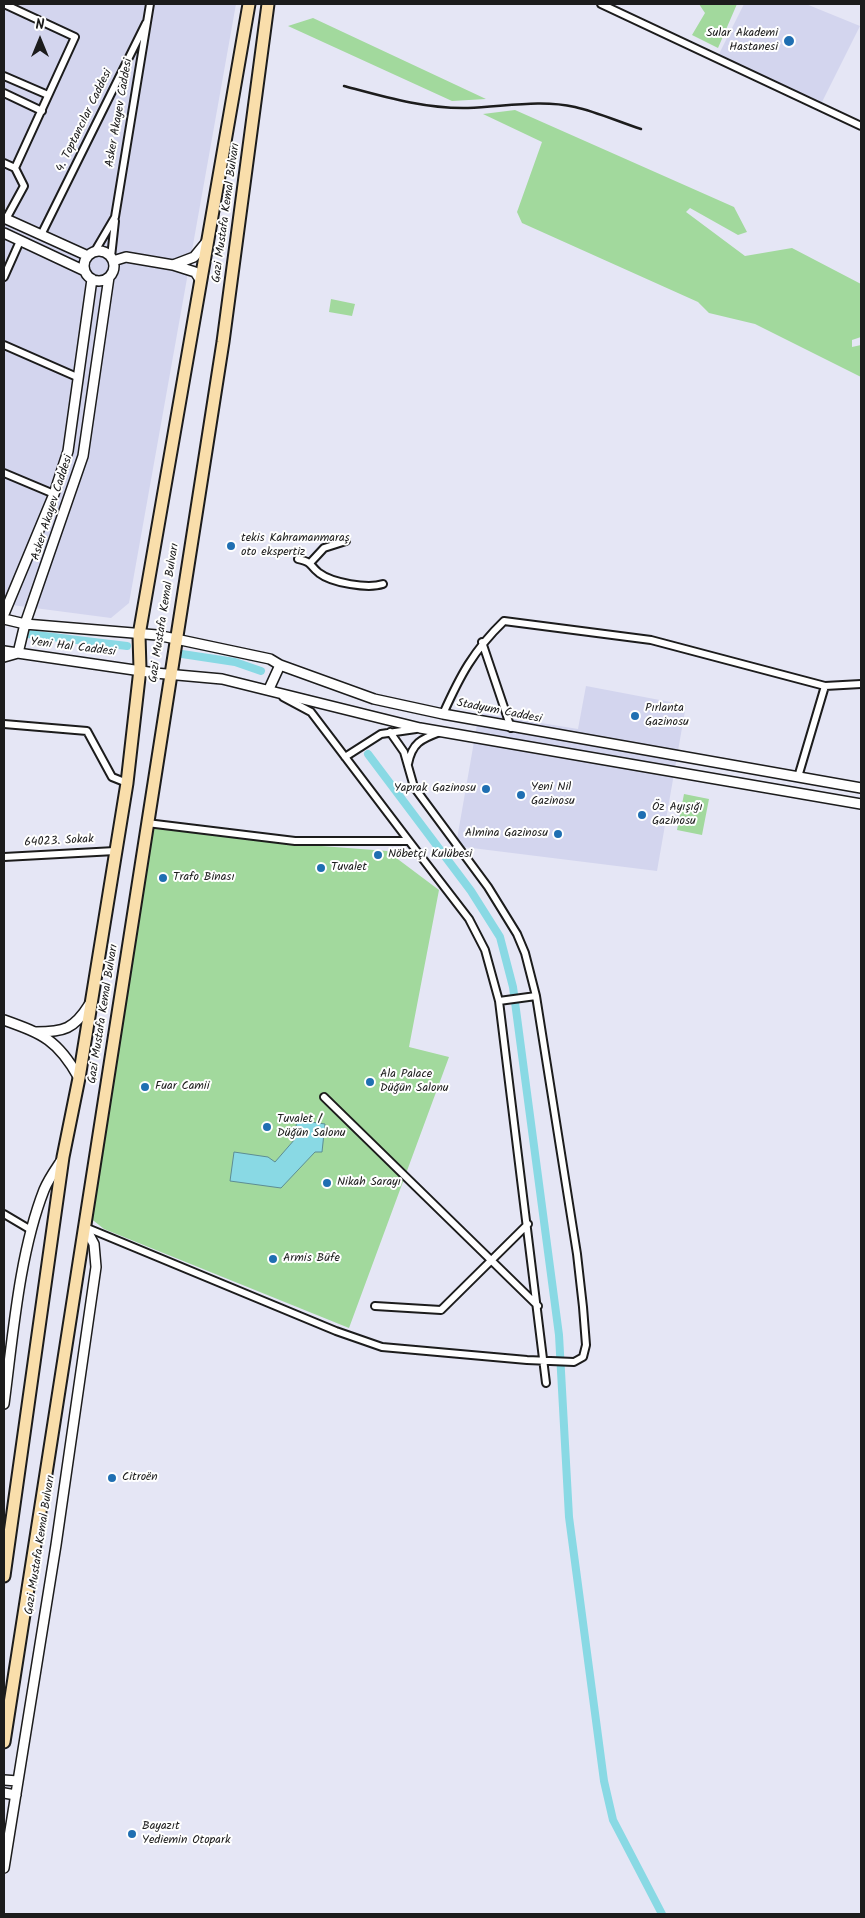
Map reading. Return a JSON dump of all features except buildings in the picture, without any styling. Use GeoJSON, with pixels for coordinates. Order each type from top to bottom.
{"type":"FeatureCollection","features":[{"type":"Feature","properties":{"kind":"highway","name":"Gazi Mustafa Kemal Bulvarı"},"geometry":{"type":"LineString","coordinates":[[4,1576],[63,1157],[79,1078],[127,783],[140,669],[139,634],[249,4]]}},
{"type":"Feature","properties":{"kind":"highway","name":"Gazi Mustafa Kemal Bulvarı"},"geometry":{"type":"LineString","coordinates":[[4,1742],[222,342],[268,4]]}},
{"type":"Feature","properties":{"kind":"street"},"geometry":{"type":"LineString","coordinates":[[4,4],[75,37],[15,168]]}},
{"type":"Feature","properties":{"kind":"street","name":"Asker Akayev Caddesi"},"geometry":{"type":"LineString","coordinates":[[84,271],[84,263],[116,217],[150,16],[150,4]]}},
{"type":"Feature","properties":{"kind":"street"},"geometry":{"type":"LineString","coordinates":[[601,4],[861,126]]}},
{"type":"Feature","properties":{"kind":"street","name":"4. Toptancılar Caddesi"},"geometry":{"type":"LineString","coordinates":[[41,235],[150,16]]}},
{"type":"Feature","properties":{"kind":"street"},"geometry":{"type":"LineString","coordinates":[[4,76],[48,95]]}},
{"type":"Feature","properties":{"kind":"street"},"geometry":{"type":"LineString","coordinates":[[4,93],[42,111]]}},
{"type":"Feature","properties":{"kind":"street"},"geometry":{"type":"LineString","coordinates":[[4,163],[15,168],[24,186],[5,219],[91,254],[104,252],[112,259],[126,257],[173,265],[195,272],[201,281]]}},
{"type":"Feature","properties":{"kind":"street"},"geometry":{"type":"LineString","coordinates":[[112,259],[116,217]]}},
{"type":"Feature","properties":{"kind":"street"},"geometry":{"type":"LineString","coordinates":[[4,233],[84,271],[92,280],[99,281],[109,277]]}},
{"type":"Feature","properties":{"kind":"street"},"geometry":{"type":"LineString","coordinates":[[173,265],[194,257],[208,240]]}},
{"type":"Feature","properties":{"kind":"street"},"geometry":{"type":"LineString","coordinates":[[4,277],[20,241]]}},
{"type":"Feature","properties":{"kind":"street","name":"Asker Akayev Caddesi"},"geometry":{"type":"LineString","coordinates":[[18,653],[25,624],[83,456],[109,277],[114,270],[112,259]]}},
{"type":"Feature","properties":{"kind":"street","name":"Asker Akayev Caddesi"},"geometry":{"type":"LineString","coordinates":[[4,614],[54,494],[68,451],[92,280]]}},
{"type":"Feature","properties":{"kind":"street"},"geometry":{"type":"LineString","coordinates":[[4,344],[77,377]]}},
{"type":"Feature","properties":{"kind":"street"},"geometry":{"type":"LineString","coordinates":[[4,473],[54,494]]}},
{"type":"Feature","properties":{"kind":"street"},"geometry":{"type":"LineString","coordinates":[[311,562],[324,548],[346,541]]}},
{"type":"Feature","properties":{"kind":"street"},"geometry":{"type":"LineString","coordinates":[[298,558],[311,562],[320,573],[342,582],[368,587],[383,584]]}},
{"type":"Feature","properties":{"kind":"street","name":"Yeni Hal Caddesi"},"geometry":{"type":"LineString","coordinates":[[4,619],[25,624],[139,634]]}},
{"type":"Feature","properties":{"kind":"street"},"geometry":{"type":"LineString","coordinates":[[443,714],[460,676],[482,642],[504,621],[652,640],[825,686],[861,684]]}},
{"type":"Feature","properties":{"kind":"street","name":"Stadyum Caddesi"},"geometry":{"type":"LineString","coordinates":[[139,634],[157,634],[270,659],[280,666],[374,699],[443,714],[511,728],[861,788]]}},
{"type":"Feature","properties":{"kind":"street"},"geometry":{"type":"LineString","coordinates":[[482,642],[511,728]]}},
{"type":"Feature","properties":{"kind":"street","name":"Yeni Hal Caddesi"},"geometry":{"type":"LineString","coordinates":[[4,650],[140,669]]}},
{"type":"Feature","properties":{"kind":"street"},"geometry":{"type":"LineString","coordinates":[[4,658],[18,653]]}},
{"type":"Feature","properties":{"kind":"street"},"geometry":{"type":"LineString","coordinates":[[269,689],[280,666]]}},
{"type":"Feature","properties":{"kind":"street"},"geometry":{"type":"LineString","coordinates":[[140,669],[222,679],[440,732],[861,804]]}},
{"type":"Feature","properties":{"kind":"street"},"geometry":{"type":"LineString","coordinates":[[798,777],[825,686]]}},
{"type":"Feature","properties":{"kind":"street"},"geometry":{"type":"LineString","coordinates":[[269,689],[311,712],[469,919],[485,950],[499,1001],[528,1224],[546,1384]]}},
{"type":"Feature","properties":{"kind":"street"},"geometry":{"type":"LineString","coordinates":[[4,724],[87,731],[112,777],[127,783]]}},
{"type":"Feature","properties":{"kind":"street"},"geometry":{"type":"LineString","coordinates":[[345,757],[382,734],[420,728]]}},
{"type":"Feature","properties":{"kind":"street"},"geometry":{"type":"LineString","coordinates":[[85,1227],[336,1331],[382,1347],[511,1359],[574,1362],[583,1357],[586,1345],[583,1307],[536,996],[525,953],[514,927],[488,887],[414,787],[407,768],[404,752],[390,732]]}},
{"type":"Feature","properties":{"kind":"street"},"geometry":{"type":"LineString","coordinates":[[407,768],[414,746],[421,738],[440,732]]}},
{"type":"Feature","properties":{"kind":"street"},"geometry":{"type":"LineString","coordinates":[[147,823],[295,840],[410,841]]}},
{"type":"Feature","properties":{"kind":"street","name":"64023. Sokak"},"geometry":{"type":"LineString","coordinates":[[4,856],[115,850]]}},
{"type":"Feature","properties":{"kind":"street"},"geometry":{"type":"LineString","coordinates":[[499,1001],[536,996]]}},
{"type":"Feature","properties":{"kind":"street"},"geometry":{"type":"LineString","coordinates":[[36,1032],[57,1032],[72,1026],[80,1019],[91,1001]]}},
{"type":"Feature","properties":{"kind":"street"},"geometry":{"type":"LineString","coordinates":[[4,1020],[36,1032],[66,1055],[79,1078]]}},
{"type":"Feature","properties":{"kind":"street"},"geometry":{"type":"LineString","coordinates":[[324,1097],[538,1306]]}},
{"type":"Feature","properties":{"kind":"street","name":"Gazi Mustafa Kemal Bulvarı"},"geometry":{"type":"LineString","coordinates":[[4,1404],[14,1325],[31,1230],[45,1189],[63,1157]]}},
{"type":"Feature","properties":{"kind":"street"},"geometry":{"type":"LineString","coordinates":[[4,1214],[31,1230]]}},
{"type":"Feature","properties":{"kind":"street"},"geometry":{"type":"LineString","coordinates":[[375,1306],[441,1310],[528,1224]]}},
{"type":"Feature","properties":{"kind":"street","name":"Gazi Mustafa Kemal Bulvarı"},"geometry":{"type":"LineString","coordinates":[[4,1868],[56,1545],[96,1267],[94,1244],[85,1227]]}},
{"type":"Feature","properties":{"kind":"street"},"geometry":{"type":"LineString","coordinates":[[4,1780],[18,1782]]}},
{"type":"Feature","properties":{"kind":"street"},"geometry":{"type":"LineString","coordinates":[[4,1793],[16,1795]]}},
{"type":"Feature","properties":{"kind":"shaded area"},"geometry":{"type":"Polygon","coordinates":[[[4,4],[236,4],[129,603],[111,618],[4,604],[4,4]]]}},
{"type":"Feature","properties":{"kind":"shaded area","name":"Sular Akademi Hastanesi"},"geometry":{"type":"Polygon","coordinates":[[[744,4],[806,4],[860,26],[822,102],[718,56],[744,4]]]}},
{"type":"Feature","properties":{"kind":"shaded area"},"geometry":{"type":"Polygon","coordinates":[[[586,686],[686,705],[657,871],[464,847],[457,839],[479,713],[578,729],[586,686]]]}},
{"type":"Feature","properties":{"kind":"green space"},"geometry":{"type":"Polygon","coordinates":[[[699,4],[737,4],[718,48],[692,35],[705,13],[699,4]]]}},
{"type":"Feature","properties":{"kind":"green space"},"geometry":{"type":"Polygon","coordinates":[[[313,18],[486,99],[452,101],[288,26],[313,18]]]}},
{"type":"Feature","properties":{"kind":"green space"},"geometry":{"type":"Polygon","coordinates":[[[515,110],[734,207],[747,232],[738,235],[690,208],[686,212],[745,256],[792,248],[861,284],[861,337],[852,340],[852,347],[861,345],[861,377],[755,324],[709,313],[698,302],[522,223],[517,212],[542,142],[483,114],[515,110]]]}},
{"type":"Feature","properties":{"kind":"green space"},"geometry":{"type":"Polygon","coordinates":[[[331,299],[355,304],[352,316],[329,312],[331,299]]]}},
{"type":"Feature","properties":{"kind":"green space"},"geometry":{"type":"Polygon","coordinates":[[[684,794],[709,799],[702,835],[677,830],[684,794]]]}},
{"type":"Feature","properties":{"kind":"green space"},"geometry":{"type":"Polygon","coordinates":[[[147,823],[295,844],[387,851],[439,890],[409,1047],[449,1057],[349,1328],[104,1229],[89,1217],[147,823]]]}},
{"type":"Feature","properties":{"kind":"water"},"geometry":{"type":"Polygon","coordinates":[[[297,1120],[325,1124],[322,1152],[315,1152],[281,1188],[230,1181],[234,1152],[268,1157],[275,1162],[295,1139],[297,1120]]]}},
{"type":"Feature","properties":{"kind":"waterway"},"geometry":{"type":"LineString","coordinates":[[28,634],[127,646]]}},
{"type":"Feature","properties":{"kind":"waterway"},"geometry":{"type":"LineString","coordinates":[[182,654],[235,662],[261,671]]}},
{"type":"Feature","properties":{"kind":"waterway"},"geometry":{"type":"LineString","coordinates":[[368,754],[471,891],[500,937],[513,987],[559,1335],[569,1517],[604,1781],[613,1820],[662,1914]]}},
{"type":"Feature","properties":{"kind":"railway"},"geometry":{"type":"LineString","coordinates":[[344,86],[405,102],[436,107],[468,108],[535,104],[562,105],[592,112],[641,129]]}},
{"type":"Feature","properties":{"kind":"place","name":"Sular Akademi Hastanesi"},"geometry":{"type":"Point","coordinates":[789,41]}},
{"type":"Feature","properties":{"kind":"place","name":"tekis Kahramanmaraş oto ekspertiz"},"geometry":{"type":"Point","coordinates":[231,546]}},
{"type":"Feature","properties":{"kind":"place","name":"Pırlanta Gazinosu"},"geometry":{"type":"Point","coordinates":[635,716]}},
{"type":"Feature","properties":{"kind":"place","name":"Yaprak Gazinosu"},"geometry":{"type":"Point","coordinates":[486,789]}},
{"type":"Feature","properties":{"kind":"place","name":"Yeni Nil Gazinosu"},"geometry":{"type":"Point","coordinates":[521,795]}},
{"type":"Feature","properties":{"kind":"place","name":"Öz Ayışığı Gazinosu"},"geometry":{"type":"Point","coordinates":[642,815]}},
{"type":"Feature","properties":{"kind":"place","name":"Almina Gazinosu"},"geometry":{"type":"Point","coordinates":[558,834]}},
{"type":"Feature","properties":{"kind":"place","name":"Nöbetçi Kulübesi"},"geometry":{"type":"Point","coordinates":[378,855]}},
{"type":"Feature","properties":{"kind":"place","name":"Tuvalet"},"geometry":{"type":"Point","coordinates":[321,868]}},
{"type":"Feature","properties":{"kind":"place","name":"Trafo Binası"},"geometry":{"type":"Point","coordinates":[163,878]}},
{"type":"Feature","properties":{"kind":"place","name":"Ala Palace Düğün Salonu"},"geometry":{"type":"Point","coordinates":[370,1082]}},
{"type":"Feature","properties":{"kind":"place","name":"Fuar Camii"},"geometry":{"type":"Point","coordinates":[145,1087]}},
{"type":"Feature","properties":{"kind":"place","name":"Tuvalet / Düğün Salonu"},"geometry":{"type":"Point","coordinates":[267,1127]}},
{"type":"Feature","properties":{"kind":"place","name":"Nikah Sarayı"},"geometry":{"type":"Point","coordinates":[327,1183]}},
{"type":"Feature","properties":{"kind":"place","name":"Armis Büfe"},"geometry":{"type":"Point","coordinates":[273,1259]}},
{"type":"Feature","properties":{"kind":"place","name":"Citroën"},"geometry":{"type":"Point","coordinates":[112,1478]}},
{"type":"Feature","properties":{"kind":"place","name":"Bayazıt Yediemin Otopark"},"geometry":{"type":"Point","coordinates":[132,1834]}}]}
